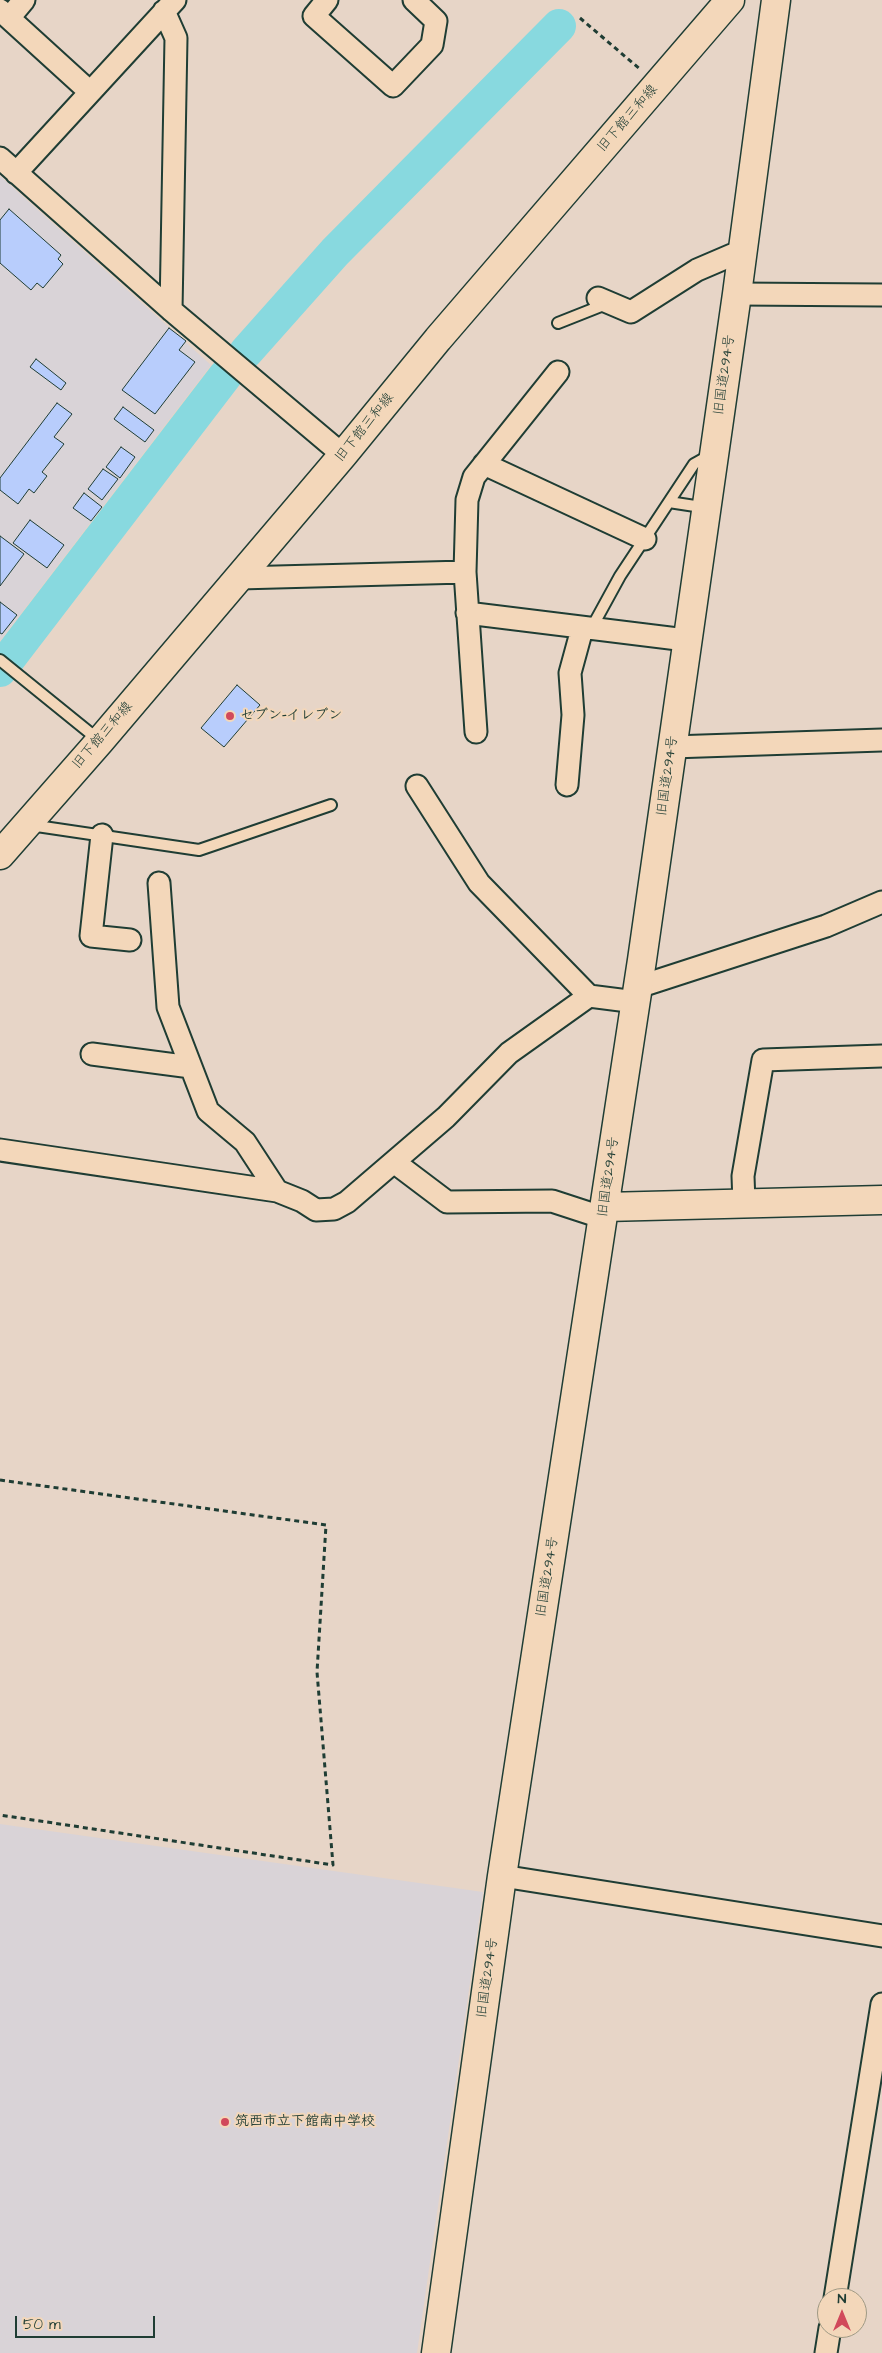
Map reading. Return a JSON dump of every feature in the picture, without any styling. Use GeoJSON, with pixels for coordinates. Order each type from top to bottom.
{"type":"FeatureCollection","features":[{"type":"Feature","properties":{"kind":"street"},"geometry":{"type":"LineString","coordinates":[[24,0],[4,14],[90,92]]}},
{"type":"Feature","properties":{"kind":"street"},"geometry":{"type":"LineString","coordinates":[[327,0],[314,16],[393,86],[432,45],[436,20],[414,0]]}},
{"type":"Feature","properties":{"kind":"street","name":"旧下館三和線"},"geometry":{"type":"LineString","coordinates":[[0,855],[100,741],[343,455],[438,339],[730,0]]}},
{"type":"Feature","properties":{"kind":"street","name":"旧国道294号"},"geometry":{"type":"LineString","coordinates":[[436,2353],[502,1876],[637,994],[686,640],[738,294],[776,0]]}},
{"type":"Feature","properties":{"kind":"street"},"geometry":{"type":"LineString","coordinates":[[170,6],[176,38],[171,310]]}},
{"type":"Feature","properties":{"kind":"street"},"geometry":{"type":"LineString","coordinates":[[16,173],[170,6]]}},
{"type":"Feature","properties":{"kind":"street"},"geometry":{"type":"LineString","coordinates":[[0,158],[171,310],[343,455]]}},
{"type":"Feature","properties":{"kind":"street"},"geometry":{"type":"LineString","coordinates":[[603,301],[631,312],[697,270],[732,255],[742,254]]}},
{"type":"Feature","properties":{"kind":"street"},"geometry":{"type":"LineString","coordinates":[[738,294],[882,295]]}},
{"type":"Feature","properties":{"kind":"street"},"geometry":{"type":"LineString","coordinates":[[476,732],[465,572],[467,500],[474,477],[558,372]]}},
{"type":"Feature","properties":{"kind":"street"},"geometry":{"type":"LineString","coordinates":[[484,464],[645,538]]}},
{"type":"Feature","properties":{"kind":"street"},"geometry":{"type":"LineString","coordinates":[[239,578],[465,572]]}},
{"type":"Feature","properties":{"kind":"street"},"geometry":{"type":"LineString","coordinates":[[467,613],[686,640]]}},
{"type":"Feature","properties":{"kind":"street"},"geometry":{"type":"LineString","coordinates":[[567,785],[573,716],[570,673],[587,629]]}},
{"type":"Feature","properties":{"kind":"street"},"geometry":{"type":"LineString","coordinates":[[672,747],[882,740]]}},
{"type":"Feature","properties":{"kind":"street"},"geometry":{"type":"LineString","coordinates":[[417,786],[479,883],[590,996]]}},
{"type":"Feature","properties":{"kind":"street"},"geometry":{"type":"LineString","coordinates":[[102,836],[91,936],[130,940]]}},
{"type":"Feature","properties":{"kind":"street"},"geometry":{"type":"LineString","coordinates":[[159,883],[168,1007],[208,1111],[245,1142],[277,1191]]}},
{"type":"Feature","properties":{"kind":"street"},"geometry":{"type":"LineString","coordinates":[[0,1150],[277,1191],[302,1201],[316,1210],[334,1209],[347,1202],[446,1117],[509,1053],[590,996],[637,994],[826,926],[882,902]]}},
{"type":"Feature","properties":{"kind":"street"},"geometry":{"type":"LineString","coordinates":[[92,1054],[191,1067]]}},
{"type":"Feature","properties":{"kind":"street"},"geometry":{"type":"LineString","coordinates":[[744,1203],[743,1176],[763,1060],[882,1056]]}},
{"type":"Feature","properties":{"kind":"street"},"geometry":{"type":"LineString","coordinates":[[394,1162],[446,1202],[552,1201],[604,1213],[744,1203],[882,1200]]}},
{"type":"Feature","properties":{"kind":"street"},"geometry":{"type":"LineString","coordinates":[[502,1876],[882,1936]]}},
{"type":"Feature","properties":{"kind":"street"},"geometry":{"type":"LineString","coordinates":[[837,2288],[882,2004]]}},
{"type":"Feature","properties":{"kind":"street"},"geometry":{"type":"LineString","coordinates":[[826,2353],[828,2338]]}},
{"type":"Feature","properties":{"kind":"lane"},"geometry":{"type":"LineString","coordinates":[[558,323],[603,301]]}},
{"type":"Feature","properties":{"kind":"lane"},"geometry":{"type":"LineString","coordinates":[[587,629],[694,464],[702,459]]}},
{"type":"Feature","properties":{"kind":"lane"},"geometry":{"type":"LineString","coordinates":[[669,502],[696,506]]}},
{"type":"Feature","properties":{"kind":"lane"},"geometry":{"type":"LineString","coordinates":[[0,660],[100,741]]}},
{"type":"Feature","properties":{"kind":"lane"},"geometry":{"type":"LineString","coordinates":[[27,824],[199,850],[330,805]]}},
{"type":"Feature","properties":{"kind":"path"},"geometry":{"type":"LineString","coordinates":[[580,18],[644,72]]}},
{"type":"Feature","properties":{"kind":"path"},"geometry":{"type":"LineString","coordinates":[[0,1480],[326,1525],[317,1672],[333,1865],[0,1815]]}},
{"type":"Feature","properties":{"kind":"shaded area"},"geometry":{"type":"Polygon","coordinates":[[[0,176],[211,365],[0,641],[0,176]]]}},
{"type":"Feature","properties":{"kind":"shaded area","name":"筑西市立下館南中学校"},"geometry":{"type":"Polygon","coordinates":[[[0,1824],[483,1892],[417,2353],[0,2353],[0,1824]]]}},
{"type":"Feature","properties":{"kind":"building"},"geometry":{"type":"Polygon","coordinates":[[[9,209],[61,255],[58,259],[63,264],[43,288],[37,283],[31,290],[0,263],[0,220],[9,209]]]}},
{"type":"Feature","properties":{"kind":"building"},"geometry":{"type":"Polygon","coordinates":[[[169,328],[186,341],[179,350],[195,362],[155,414],[122,390],[169,328]]]}},
{"type":"Feature","properties":{"kind":"building"},"geometry":{"type":"Polygon","coordinates":[[[36,359],[66,383],[61,390],[30,367],[36,359]]]}},
{"type":"Feature","properties":{"kind":"building"},"geometry":{"type":"Polygon","coordinates":[[[57,403],[72,414],[54,437],[64,444],[42,472],[47,476],[34,493],[29,489],[18,504],[0,490],[0,478],[57,403]]]}},
{"type":"Feature","properties":{"kind":"building"},"geometry":{"type":"Polygon","coordinates":[[[123,407],[154,430],[145,442],[114,419],[123,407]]]}},
{"type":"Feature","properties":{"kind":"building"},"geometry":{"type":"Polygon","coordinates":[[[121,447],[135,457],[120,478],[106,467],[121,447]]]}},
{"type":"Feature","properties":{"kind":"building"},"geometry":{"type":"Polygon","coordinates":[[[103,469],[118,479],[102,500],[88,489],[103,469]]]}},
{"type":"Feature","properties":{"kind":"building"},"geometry":{"type":"Polygon","coordinates":[[[84,493],[102,507],[91,521],[73,508],[84,493]]]}},
{"type":"Feature","properties":{"kind":"building"},"geometry":{"type":"Polygon","coordinates":[[[30,520],[64,545],[47,568],[13,543],[30,520]]]}},
{"type":"Feature","properties":{"kind":"building"},"geometry":{"type":"Polygon","coordinates":[[[0,536],[24,554],[0,586],[0,536]]]}},
{"type":"Feature","properties":{"kind":"building"},"geometry":{"type":"Polygon","coordinates":[[[0,602],[17,615],[2,634],[0,633],[0,602]]]}},
{"type":"Feature","properties":{"kind":"building","name":"セブン-イレブン"},"geometry":{"type":"Polygon","coordinates":[[[237,685],[260,705],[224,747],[201,728],[237,685]]]}},
{"type":"Feature","properties":{"kind":"waterway"},"geometry":{"type":"LineString","coordinates":[[246,352],[335,252],[559,26]]}},
{"type":"Feature","properties":{"kind":"waterway"},"geometry":{"type":"LineString","coordinates":[[0,670],[225,376]]}},
{"type":"Feature","properties":{"kind":"place","name":"セブン-イレブン"},"geometry":{"type":"Point","coordinates":[230,716]}},
{"type":"Feature","properties":{"kind":"place","name":"筑西市立下館南中学校"},"geometry":{"type":"Point","coordinates":[225,2122]}}]}
